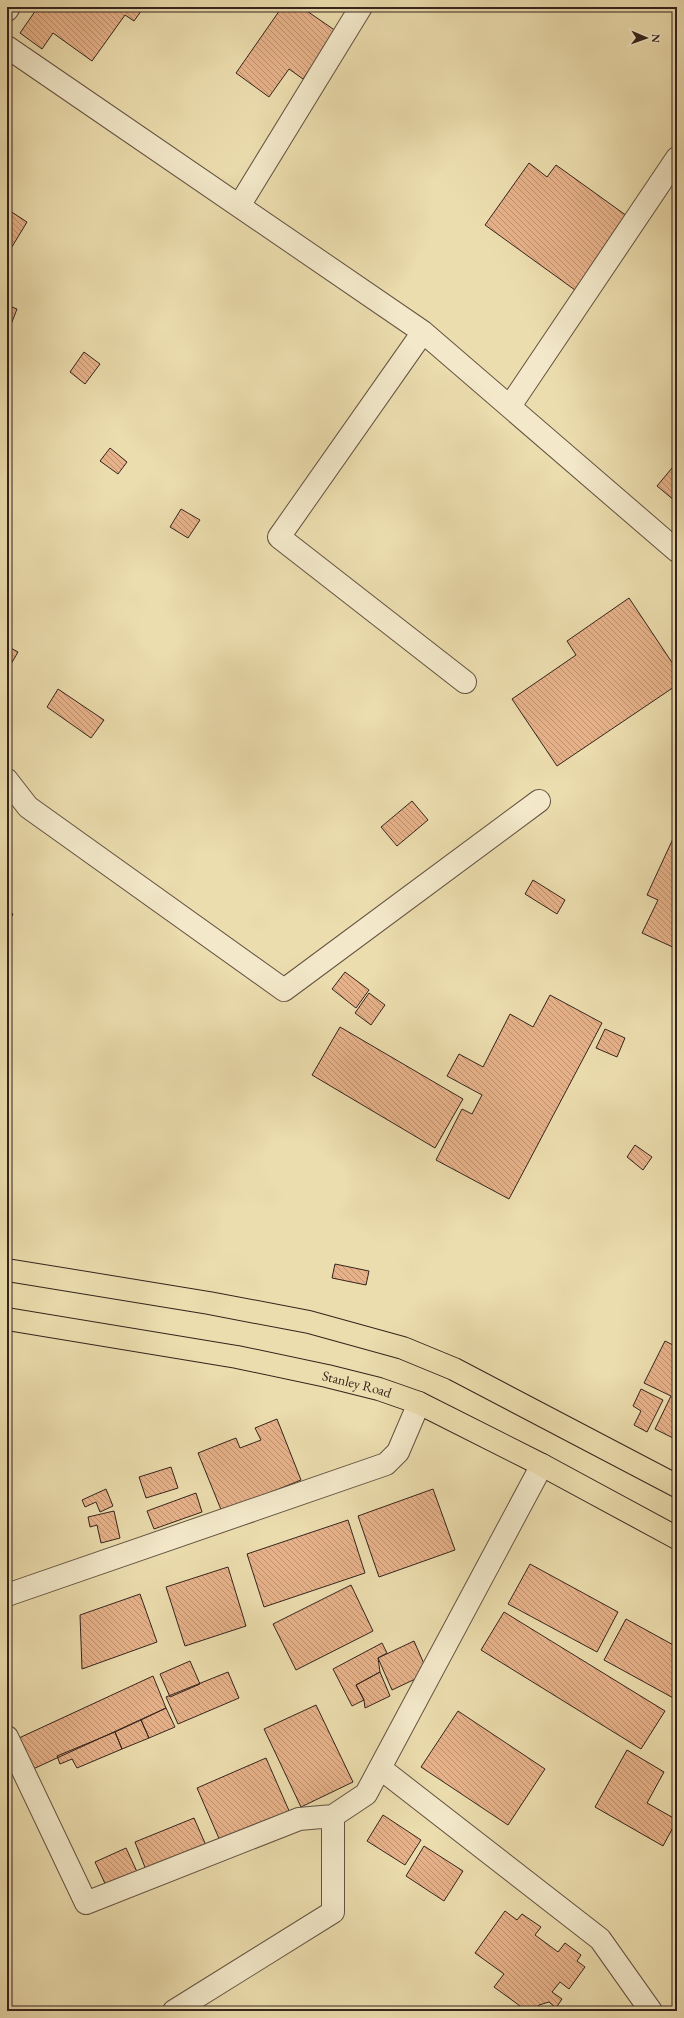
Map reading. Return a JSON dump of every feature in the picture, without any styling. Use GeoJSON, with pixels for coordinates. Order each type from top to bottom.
{"type":"FeatureCollection","features":[{"type":"Feature","properties":{"kind":"main road"},"geometry":{"type":"LineString","coordinates":[[7,1270],[209,1303],[309,1322],[403,1348],[454,1368],[677,1486]]}},
{"type":"Feature","properties":{"kind":"main road","name":"Stanley Road"},"geometry":{"type":"LineString","coordinates":[[7,1319],[238,1357],[327,1376],[379,1390],[419,1403],[542,1465],[677,1538]]}},
{"type":"Feature","properties":{"kind":"street"},"geometry":{"type":"LineString","coordinates":[[239,206],[361,7]]}},
{"type":"Feature","properties":{"kind":"street"},"geometry":{"type":"LineString","coordinates":[[7,47],[423,332],[677,551]]}},
{"type":"Feature","properties":{"kind":"street"},"geometry":{"type":"LineString","coordinates":[[510,406],[677,158]]}},
{"type":"Feature","properties":{"kind":"street"},"geometry":{"type":"LineString","coordinates":[[423,332],[279,537],[465,682]]}},
{"type":"Feature","properties":{"kind":"street"},"geometry":{"type":"LineString","coordinates":[[7,780],[28,807],[284,990],[539,801]]}},
{"type":"Feature","properties":{"kind":"street"},"geometry":{"type":"LineString","coordinates":[[7,1595],[386,1464],[398,1452],[419,1403]]}},
{"type":"Feature","properties":{"kind":"street"},"geometry":{"type":"LineString","coordinates":[[7,1737],[86,1903],[299,1819],[333,1816],[366,1794],[542,1465]]}},
{"type":"Feature","properties":{"kind":"street"},"geometry":{"type":"LineString","coordinates":[[380,1768],[600,1939],[651,2011]]}},
{"type":"Feature","properties":{"kind":"street"},"geometry":{"type":"LineString","coordinates":[[174,2011],[333,1912],[333,1816]]}},
{"type":"Feature","properties":{"kind":"building"},"geometry":{"type":"Polygon","coordinates":[[[38,7],[144,7],[134,21],[125,15],[92,61],[53,33],[42,49],[20,33],[38,7]]]}},
{"type":"Feature","properties":{"kind":"building"},"geometry":{"type":"Polygon","coordinates":[[[282,7],[301,7],[336,31],[303,79],[289,69],[269,97],[236,73],[282,7]]]}},
{"type":"Feature","properties":{"kind":"building"},"geometry":{"type":"Polygon","coordinates":[[[529,163],[547,177],[556,165],[627,216],[575,290],[485,225],[529,163]]]}},
{"type":"Feature","properties":{"kind":"building"},"geometry":{"type":"Polygon","coordinates":[[[7,209],[27,222],[7,255],[7,209]]]}},
{"type":"Feature","properties":{"kind":"building"},"geometry":{"type":"Polygon","coordinates":[[[7,305],[17,309],[10,327],[7,326],[7,305]]]}},
{"type":"Feature","properties":{"kind":"building"},"geometry":{"type":"Polygon","coordinates":[[[84,352],[100,364],[85,384],[70,372],[84,352]]]}},
{"type":"Feature","properties":{"kind":"building"},"geometry":{"type":"Polygon","coordinates":[[[110,448],[127,462],[118,474],[100,461],[110,448]]]}},
{"type":"Feature","properties":{"kind":"building"},"geometry":{"type":"Polygon","coordinates":[[[677,462],[677,499],[675,501],[657,486],[677,462]]]}},
{"type":"Feature","properties":{"kind":"building"},"geometry":{"type":"Polygon","coordinates":[[[181,509],[200,520],[188,538],[170,527],[181,509]]]}},
{"type":"Feature","properties":{"kind":"building"},"geometry":{"type":"Polygon","coordinates":[[[629,598],[677,670],[677,685],[557,766],[512,699],[576,655],[567,641],[629,598]]]}},
{"type":"Feature","properties":{"kind":"building"},"geometry":{"type":"Polygon","coordinates":[[[7,646],[18,652],[7,671],[7,646]]]}},
{"type":"Feature","properties":{"kind":"building"},"geometry":{"type":"Polygon","coordinates":[[[58,689],[104,720],[91,738],[47,707],[58,689]]]}},
{"type":"Feature","properties":{"kind":"building"},"geometry":{"type":"Polygon","coordinates":[[[412,801],[428,820],[397,846],[381,827],[412,801]]]}},
{"type":"Feature","properties":{"kind":"building"},"geometry":{"type":"Polygon","coordinates":[[[677,830],[677,949],[642,933],[658,900],[647,895],[677,830]]]}},
{"type":"Feature","properties":{"kind":"building"},"geometry":{"type":"Polygon","coordinates":[[[533,880],[565,900],[557,914],[525,894],[533,880]]]}},
{"type":"Feature","properties":{"kind":"building"},"geometry":{"type":"Polygon","coordinates":[[[7,911],[13,914],[9,922],[7,921],[7,911]]]}},
{"type":"Feature","properties":{"kind":"building"},"geometry":{"type":"Polygon","coordinates":[[[345,972],[369,990],[356,1008],[332,989],[345,972]]]}},
{"type":"Feature","properties":{"kind":"building"},"geometry":{"type":"Polygon","coordinates":[[[369,993],[385,1005],[371,1025],[355,1013],[369,993]]]}},
{"type":"Feature","properties":{"kind":"building"},"geometry":{"type":"Polygon","coordinates":[[[550,995],[602,1023],[509,1199],[436,1160],[462,1109],[472,1114],[482,1095],[447,1076],[459,1054],[483,1067],[510,1014],[533,1027],[550,995]]]}},
{"type":"Feature","properties":{"kind":"building"},"geometry":{"type":"Polygon","coordinates":[[[340,1027],[463,1099],[435,1148],[312,1075],[340,1027]]]}},
{"type":"Feature","properties":{"kind":"building"},"geometry":{"type":"Polygon","coordinates":[[[605,1029],[625,1038],[617,1057],[596,1048],[605,1029]]]}},
{"type":"Feature","properties":{"kind":"building"},"geometry":{"type":"Polygon","coordinates":[[[635,1145],[652,1157],[643,1170],[627,1157],[635,1145]]]}},
{"type":"Feature","properties":{"kind":"building"},"geometry":{"type":"Polygon","coordinates":[[[335,1264],[369,1271],[366,1285],[332,1278],[335,1264]]]}},
{"type":"Feature","properties":{"kind":"building"},"geometry":{"type":"Polygon","coordinates":[[[665,1341],[677,1347],[677,1440],[655,1429],[671,1396],[644,1383],[665,1341]]]}},
{"type":"Feature","properties":{"kind":"building"},"geometry":{"type":"Polygon","coordinates":[[[641,1389],[663,1400],[647,1432],[634,1425],[641,1411],[633,1406],[641,1389]]]}},
{"type":"Feature","properties":{"kind":"building"},"geometry":{"type":"Polygon","coordinates":[[[277,1419],[301,1480],[222,1512],[198,1453],[236,1438],[240,1448],[261,1440],[255,1428],[277,1419]]]}},
{"type":"Feature","properties":{"kind":"building"},"geometry":{"type":"Polygon","coordinates":[[[171,1467],[178,1488],[146,1498],[139,1477],[171,1467]]]}},
{"type":"Feature","properties":{"kind":"building"},"geometry":{"type":"Polygon","coordinates":[[[106,1489],[113,1506],[100,1512],[96,1502],[85,1507],[82,1500],[106,1489]]]}},
{"type":"Feature","properties":{"kind":"building"},"geometry":{"type":"Polygon","coordinates":[[[433,1489],[455,1550],[379,1577],[358,1516],[433,1489]]]}},
{"type":"Feature","properties":{"kind":"building"},"geometry":{"type":"Polygon","coordinates":[[[196,1493],[202,1512],[154,1529],[147,1511],[196,1493]]]}},
{"type":"Feature","properties":{"kind":"building"},"geometry":{"type":"Polygon","coordinates":[[[114,1511],[120,1538],[101,1543],[97,1525],[90,1527],[88,1517],[114,1511]]]}},
{"type":"Feature","properties":{"kind":"building"},"geometry":{"type":"Polygon","coordinates":[[[348,1520],[365,1573],[264,1607],[247,1554],[348,1520]]]}},
{"type":"Feature","properties":{"kind":"building"},"geometry":{"type":"Polygon","coordinates":[[[530,1564],[618,1612],[597,1652],[508,1604],[530,1564]]]}},
{"type":"Feature","properties":{"kind":"building"},"geometry":{"type":"Polygon","coordinates":[[[228,1567],[246,1626],[185,1646],[166,1587],[228,1567]]]}},
{"type":"Feature","properties":{"kind":"building"},"geometry":{"type":"Polygon","coordinates":[[[351,1585],[373,1631],[296,1670],[273,1624],[351,1585]]]}},
{"type":"Feature","properties":{"kind":"building"},"geometry":{"type":"Polygon","coordinates":[[[140,1594],[157,1642],[82,1669],[80,1615],[140,1594]]]}},
{"type":"Feature","properties":{"kind":"building"},"geometry":{"type":"Polygon","coordinates":[[[504,1612],[665,1711],[641,1749],[481,1650],[504,1612]]]}},
{"type":"Feature","properties":{"kind":"building"},"geometry":{"type":"Polygon","coordinates":[[[626,1619],[677,1647],[677,1700],[604,1660],[626,1619]]]}},
{"type":"Feature","properties":{"kind":"building"},"geometry":{"type":"Polygon","coordinates":[[[414,1641],[428,1673],[392,1690],[378,1658],[414,1641]]]}},
{"type":"Feature","properties":{"kind":"building"},"geometry":{"type":"Polygon","coordinates":[[[382,1643],[387,1653],[378,1658],[380,1672],[356,1685],[364,1700],[352,1706],[333,1669],[382,1643]]]}},
{"type":"Feature","properties":{"kind":"building"},"geometry":{"type":"Polygon","coordinates":[[[190,1661],[200,1684],[170,1697],[160,1674],[190,1661]]]}},
{"type":"Feature","properties":{"kind":"building"},"geometry":{"type":"Polygon","coordinates":[[[228,1672],[239,1698],[178,1724],[166,1697],[228,1672]]]}},
{"type":"Feature","properties":{"kind":"building"},"geometry":{"type":"Polygon","coordinates":[[[380,1672],[390,1696],[365,1708],[364,1700],[356,1685],[380,1672]]]}},
{"type":"Feature","properties":{"kind":"building"},"geometry":{"type":"Polygon","coordinates":[[[153,1676],[166,1708],[33,1769],[19,1738],[153,1676]]]}},
{"type":"Feature","properties":{"kind":"building"},"geometry":{"type":"Polygon","coordinates":[[[316,1705],[353,1782],[301,1807],[264,1729],[316,1705]]]}},
{"type":"Feature","properties":{"kind":"building"},"geometry":{"type":"Polygon","coordinates":[[[166,1708],[175,1727],[149,1738],[141,1720],[166,1708]]]}},
{"type":"Feature","properties":{"kind":"building"},"geometry":{"type":"Polygon","coordinates":[[[458,1711],[545,1769],[508,1825],[421,1767],[458,1711]]]}},
{"type":"Feature","properties":{"kind":"building"},"geometry":{"type":"Polygon","coordinates":[[[141,1720],[149,1738],[122,1749],[115,1732],[141,1720]]]}},
{"type":"Feature","properties":{"kind":"building"},"geometry":{"type":"Polygon","coordinates":[[[115,1732],[122,1749],[77,1768],[72,1759],[60,1764],[57,1756],[115,1732]]]}},
{"type":"Feature","properties":{"kind":"building"},"geometry":{"type":"Polygon","coordinates":[[[627,1750],[664,1772],[647,1803],[677,1820],[663,1846],[595,1807],[627,1750]]]}},
{"type":"Feature","properties":{"kind":"building"},"geometry":{"type":"Polygon","coordinates":[[[266,1758],[290,1813],[221,1843],[197,1788],[266,1758]]]}},
{"type":"Feature","properties":{"kind":"building"},"geometry":{"type":"Polygon","coordinates":[[[383,1815],[421,1840],[405,1865],[367,1841],[383,1815]]]}},
{"type":"Feature","properties":{"kind":"building"},"geometry":{"type":"Polygon","coordinates":[[[194,1818],[208,1850],[148,1875],[135,1842],[194,1818]]]}},
{"type":"Feature","properties":{"kind":"building"},"geometry":{"type":"Polygon","coordinates":[[[424,1846],[463,1871],[444,1901],[406,1876],[424,1846]]]}},
{"type":"Feature","properties":{"kind":"building"},"geometry":{"type":"Polygon","coordinates":[[[126,1848],[139,1876],[108,1890],[95,1862],[126,1848]]]}},
{"type":"Feature","properties":{"kind":"building"},"geometry":{"type":"Polygon","coordinates":[[[505,1911],[517,1920],[522,1914],[541,1927],[535,1935],[558,1952],[565,1943],[581,1955],[577,1961],[585,1967],[569,1989],[560,1982],[552,1992],[562,1999],[556,2008],[549,2002],[539,2005],[534,2011],[527,2011],[494,1987],[504,1974],[475,1953],[505,1911]]]}}]}
